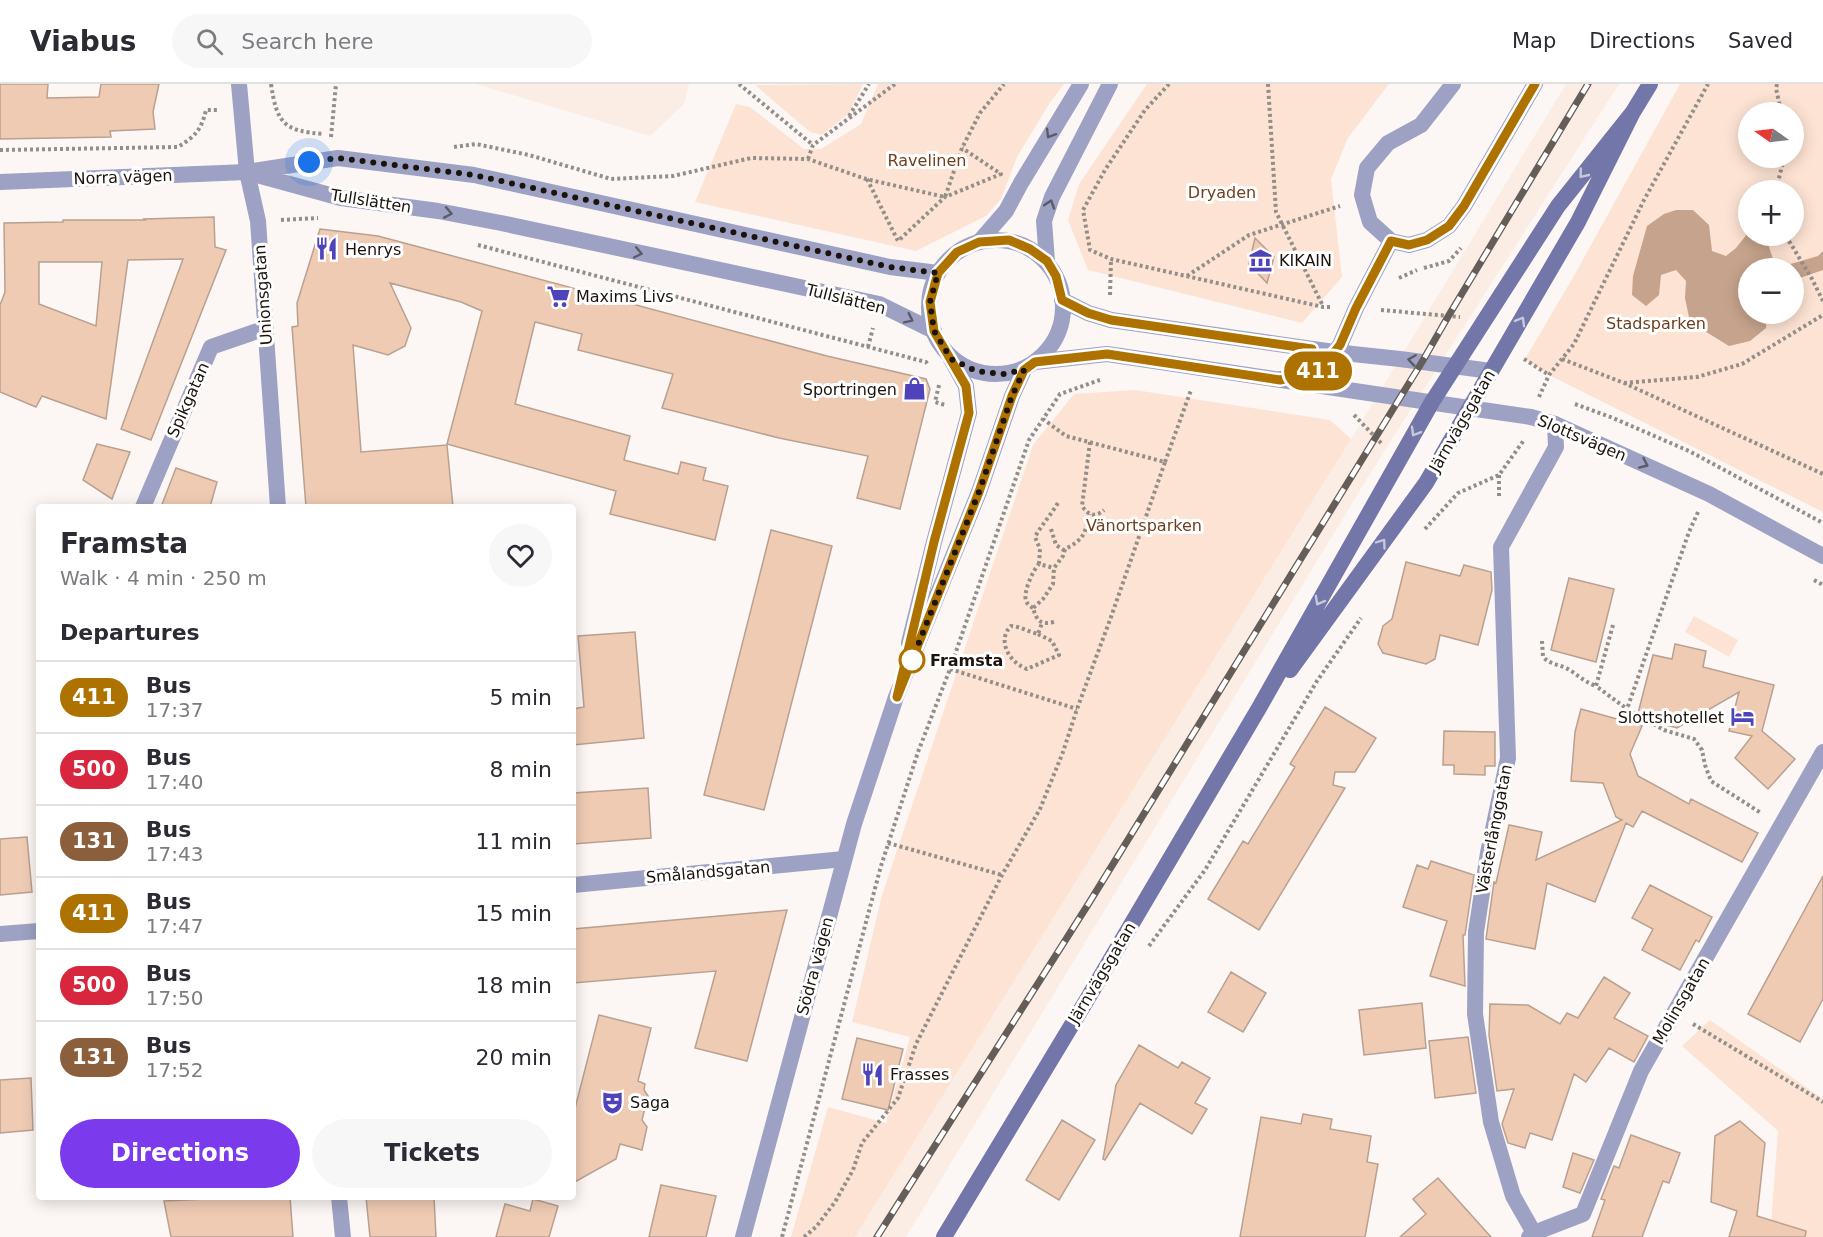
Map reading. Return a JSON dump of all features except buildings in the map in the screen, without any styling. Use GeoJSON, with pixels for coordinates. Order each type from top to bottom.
{"type":"FeatureCollection","features":[{"type":"Feature","properties":{"kind":"main road","name":"Järnvägsgatan"},"geometry":{"type":"LineString","coordinates":[[1259,708],[1300,657],[1426,483],[1578,222],[1633,112],[1650,84]]}},
{"type":"Feature","properties":{"kind":"main road","name":"Järnvägsgatan"},"geometry":{"type":"LineString","coordinates":[[944,1237],[1259,708],[1432,402],[1557,206],[1633,112]]}},
{"type":"Feature","properties":{"kind":"street","name":"Unionsgatan"},"geometry":{"type":"LineString","coordinates":[[239,84],[247,172],[258,221],[278,504]]}},
{"type":"Feature","properties":{"kind":"street"},"geometry":{"type":"LineString","coordinates":[[979,242],[1006,211],[1020,183],[1081,84]]}},
{"type":"Feature","properties":{"kind":"street"},"geometry":{"type":"LineString","coordinates":[[1047,261],[1044,221],[1052,197],[1110,84]]}},
{"type":"Feature","properties":{"kind":"street"},"geometry":{"type":"LineString","coordinates":[[1453,84],[1421,125],[1388,143],[1367,168],[1362,195],[1370,222],[1391,241],[1409,245],[1427,240],[1449,226],[1464,206],[1535,84]]}},
{"type":"Feature","properties":{"kind":"street"},"geometry":{"type":"LineString","coordinates":[[247,172],[338,158],[474,175],[890,267],[938,273]]}},
{"type":"Feature","properties":{"kind":"street","name":"Norra vägen"},"geometry":{"type":"LineString","coordinates":[[0,182],[247,172]]}},
{"type":"Feature","properties":{"kind":"street","name":"Tullslätten"},"geometry":{"type":"LineString","coordinates":[[247,172],[341,198],[438,211],[490,221],[879,304],[934,331]]}},
{"type":"Feature","properties":{"kind":"street"},"geometry":{"type":"LineString","coordinates":[[1009,240],[1030,249],[1047,261],[1056,276],[1063,308],[1057,335],[1029,366],[1003,374],[976,371],[951,359],[934,331],[930,302],[938,273],[957,252],[979,242],[1009,240]]}},
{"type":"Feature","properties":{"kind":"street"},"geometry":{"type":"LineString","coordinates":[[1280,380],[1319,371],[1340,345],[1356,308],[1391,241]]}},
{"type":"Feature","properties":{"kind":"street"},"geometry":{"type":"LineString","coordinates":[[1062,300],[1088,313],[1111,320],[1334,352],[1491,371]]}},
{"type":"Feature","properties":{"kind":"street","name":"Spikgatan"},"geometry":{"type":"LineString","coordinates":[[144,504],[211,347],[266,328]]}},
{"type":"Feature","properties":{"kind":"street","name":"Slottsvägen"},"geometry":{"type":"LineString","coordinates":[[1029,366],[1107,354],[1531,417],[1555,424],[1709,494],[1823,556]]}},
{"type":"Feature","properties":{"kind":"street","name":"Södra vägen"},"geometry":{"type":"LineString","coordinates":[[897,697],[934,542],[969,413],[966,386],[951,359]]}},
{"type":"Feature","properties":{"kind":"street","name":"Södra vägen"},"geometry":{"type":"LineString","coordinates":[[743,1237],[844,859],[897,697],[975,502],[1012,396],[1029,366]]}},
{"type":"Feature","properties":{"kind":"street","name":"Västerlånggatan"},"geometry":{"type":"LineString","coordinates":[[1533,1236],[1513,1196],[1491,1122],[1475,1014],[1476,932],[1488,853],[1508,758],[1501,547],[1556,447],[1555,424]]}},
{"type":"Feature","properties":{"kind":"street","name":"Molinsgatan"},"geometry":{"type":"LineString","coordinates":[[1533,1236],[1583,1214],[1641,1071],[1823,752]]}},
{"type":"Feature","properties":{"kind":"street","name":"Smålandsgatan"},"geometry":{"type":"LineString","coordinates":[[576,885],[844,859]]}},
{"type":"Feature","properties":{"kind":"street"},"geometry":{"type":"LineString","coordinates":[[0,934],[36,931]]}},
{"type":"Feature","properties":{"kind":"street"},"geometry":{"type":"LineString","coordinates":[[339,1200],[343,1237]]}},
{"type":"Feature","properties":{"kind":"path"},"geometry":{"type":"LineString","coordinates":[[271,84],[274,108]]}},
{"type":"Feature","properties":{"kind":"path"},"geometry":{"type":"LineString","coordinates":[[331,135],[336,84]]}},
{"type":"Feature","properties":{"kind":"path"},"geometry":{"type":"LineString","coordinates":[[740,84],[813,146]]}},
{"type":"Feature","properties":{"kind":"path"},"geometry":{"type":"LineString","coordinates":[[848,119],[870,84]]}},
{"type":"Feature","properties":{"kind":"path"},"geometry":{"type":"LineString","coordinates":[[808,159],[813,146],[895,84]]}},
{"type":"Feature","properties":{"kind":"path"},"geometry":{"type":"LineString","coordinates":[[945,197],[962,148],[980,113],[1004,84]]}},
{"type":"Feature","properties":{"kind":"path"},"geometry":{"type":"LineString","coordinates":[[1169,84],[1145,110],[1105,170],[1083,210],[1089,250],[1111,259],[1323,307],[1449,315],[1464,318],[1480,329]]}},
{"type":"Feature","properties":{"kind":"path"},"geometry":{"type":"LineString","coordinates":[[1268,84],[1276,212],[1323,307]]}},
{"type":"Feature","properties":{"kind":"path"},"geometry":{"type":"LineString","coordinates":[[1521,357],[1549,375],[1574,344],[1644,200],[1708,84]]}},
{"type":"Feature","properties":{"kind":"path"},"geometry":{"type":"LineString","coordinates":[[1777,84],[1779,102]]}},
{"type":"Feature","properties":{"kind":"path"},"geometry":{"type":"LineString","coordinates":[[0,150],[178,147],[195,136],[203,123],[206,111]]}},
{"type":"Feature","properties":{"kind":"path"},"geometry":{"type":"LineString","coordinates":[[448,147],[476,144],[530,155],[612,179],[673,177],[751,158],[808,159],[866,179],[945,197]]}},
{"type":"Feature","properties":{"kind":"path"},"geometry":{"type":"LineString","coordinates":[[866,179],[898,241],[945,197],[1001,174],[962,148]]}},
{"type":"Feature","properties":{"kind":"path"},"geometry":{"type":"LineString","coordinates":[[1186,276],[1249,236],[1343,206]]}},
{"type":"Feature","properties":{"kind":"path"},"geometry":{"type":"LineString","coordinates":[[258,221],[328,217]]}},
{"type":"Feature","properties":{"kind":"path"},"geometry":{"type":"LineString","coordinates":[[471,243],[926,362],[930,369]]}},
{"type":"Feature","properties":{"kind":"path"},"geometry":{"type":"LineString","coordinates":[[1793,246],[1823,301]]}},
{"type":"Feature","properties":{"kind":"path"},"geometry":{"type":"LineString","coordinates":[[1110,302],[1111,259]]}},
{"type":"Feature","properties":{"kind":"path"},"geometry":{"type":"LineString","coordinates":[[1624,383],[1697,377],[1742,364],[1823,315]]}},
{"type":"Feature","properties":{"kind":"path"},"geometry":{"type":"LineString","coordinates":[[1562,359],[1624,383],[1823,474]]}},
{"type":"Feature","properties":{"kind":"path"},"geometry":{"type":"LineString","coordinates":[[934,377],[939,384],[934,402]]}},
{"type":"Feature","properties":{"kind":"path"},"geometry":{"type":"LineString","coordinates":[[782,1237],[888,843],[1029,440],[1060,394],[1103,379]]}},
{"type":"Feature","properties":{"kind":"path"},"geometry":{"type":"LineString","coordinates":[[1180,388],[1202,391]]}},
{"type":"Feature","properties":{"kind":"path"},"geometry":{"type":"LineString","coordinates":[[804,1237],[816,1227],[835,1202],[853,1170],[862,1143],[898,1098],[916,1044],[1002,875],[1040,809],[1063,752],[1191,389]]}},
{"type":"Feature","properties":{"kind":"path"},"geometry":{"type":"LineString","coordinates":[[1542,392],[1552,395]]}},
{"type":"Feature","properties":{"kind":"path"},"geometry":{"type":"LineString","coordinates":[[1572,403],[1689,451],[1823,523]]}},
{"type":"Feature","properties":{"kind":"path"},"geometry":{"type":"LineString","coordinates":[[1352,413],[1376,437],[1396,464]]}},
{"type":"Feature","properties":{"kind":"path"},"geometry":{"type":"LineString","coordinates":[[1043,419],[1066,436],[1165,462]]}},
{"type":"Feature","properties":{"kind":"path"},"geometry":{"type":"LineString","coordinates":[[1423,531],[1458,493],[1499,475],[1527,437]]}},
{"type":"Feature","properties":{"kind":"path"},"geometry":{"type":"LineString","coordinates":[[1090,442],[1082,502],[1084,509],[1090,514],[1099,514],[1104,510]]}},
{"type":"Feature","properties":{"kind":"path"},"geometry":{"type":"LineString","coordinates":[[1426,483],[1458,493]]}},
{"type":"Feature","properties":{"kind":"path"},"geometry":{"type":"LineString","coordinates":[[1627,709],[1689,532],[1709,494]]}},
{"type":"Feature","properties":{"kind":"path"},"geometry":{"type":"LineString","coordinates":[[1054,622],[1042,623],[1037,620],[1025,596],[1033,570],[1040,564],[1040,549],[1035,537],[1050,518],[1059,501]]}},
{"type":"Feature","properties":{"kind":"path"},"geometry":{"type":"LineString","coordinates":[[1033,608],[1050,591],[1054,568],[1065,549],[1083,537],[1090,514]]}},
{"type":"Feature","properties":{"kind":"path"},"geometry":{"type":"LineString","coordinates":[[1051,529],[1056,545],[1065,551]]}},
{"type":"Feature","properties":{"kind":"path"},"geometry":{"type":"LineString","coordinates":[[1040,564],[1054,568]]}},
{"type":"Feature","properties":{"kind":"path"},"geometry":{"type":"LineString","coordinates":[[1205,870],[1317,681],[1363,614]]}},
{"type":"Feature","properties":{"kind":"path"},"geometry":{"type":"LineString","coordinates":[[1038,634],[1042,623]]}},
{"type":"Feature","properties":{"kind":"path"},"geometry":{"type":"LineString","coordinates":[[1596,686],[1613,625]]}},
{"type":"Feature","properties":{"kind":"path"},"geometry":{"type":"LineString","coordinates":[[1011,626],[1016,626],[1038,634],[1052,641],[1059,655],[1028,669],[1022,667],[1010,657],[1005,644],[1007,630],[1011,626]]}},
{"type":"Feature","properties":{"kind":"path"},"geometry":{"type":"LineString","coordinates":[[1542,641],[1543,657],[1547,662],[1564,667],[1596,686],[1627,709],[1664,730],[1695,739],[1702,750],[1711,781],[1781,825]]}},
{"type":"Feature","properties":{"kind":"path"},"geometry":{"type":"LineString","coordinates":[[950,669],[1077,709]]}},
{"type":"Feature","properties":{"kind":"path"},"geometry":{"type":"LineString","coordinates":[[1028,669],[1028,677]]}},
{"type":"Feature","properties":{"kind":"path"},"geometry":{"type":"LineString","coordinates":[[888,843],[1002,875]]}},
{"type":"Feature","properties":{"kind":"path"},"geometry":{"type":"LineString","coordinates":[[1674,1013],[1823,1102]]}},
{"type":"Feature","properties":{"kind":"shaded area"},"geometry":{"type":"Polygon","coordinates":[[[476,84],[689,84],[684,104],[650,136],[476,84]]]}},
{"type":"Feature","properties":{"kind":"shaded area"},"geometry":{"type":"Polygon","coordinates":[[[1566,84],[1619,84],[1376,464],[906,1237],[855,1237],[1351,439],[1566,84]]]}},
{"type":"Feature","properties":{"kind":"shaded area"},"geometry":{"type":"Polygon","coordinates":[[[1676,210],[1693,210],[1709,225],[1712,251],[1726,256],[1738,246],[1769,246],[1773,258],[1738,258],[1738,324],[1766,324],[1766,328],[1750,341],[1729,346],[1690,322],[1685,298],[1686,281],[1676,270],[1661,275],[1659,295],[1646,306],[1632,295],[1633,276],[1647,226],[1664,214],[1676,210]]]}},
{"type":"Feature","properties":{"kind":"shaded area"},"geometry":{"type":"Polygon","coordinates":[[[1823,251],[1823,270],[1804,277],[1804,260],[1818,256],[1823,251]]]}},
{"type":"Feature","properties":{"kind":"green space"},"geometry":{"type":"Polygon","coordinates":[[[863,84],[849,113],[822,135],[810,132],[755,85],[863,84]]]}},
{"type":"Feature","properties":{"kind":"green space","name":"Ravelinen"},"geometry":{"type":"Polygon","coordinates":[[[878,84],[1064,84],[1017,157],[1001,199],[986,216],[916,251],[695,202],[736,104],[750,107],[804,149],[821,149],[861,124],[878,84]]]}},
{"type":"Feature","properties":{"kind":"green space","name":"Dryaden"},"geometry":{"type":"Polygon","coordinates":[[[1147,84],[1389,84],[1348,138],[1331,179],[1342,277],[1302,323],[1088,270],[1068,220],[1079,184],[1147,84]]]}},
{"type":"Feature","properties":{"kind":"green space","name":"Stadsparken"},"geometry":{"type":"Polygon","coordinates":[[[1680,84],[1823,84],[1823,512],[1549,375],[1525,359],[1575,274],[1680,84]]]}},
{"type":"Feature","properties":{"kind":"green space","name":"Vänortsparken"},"geometry":{"type":"Polygon","coordinates":[[[1135,390],[1330,420],[1351,439],[855,1237],[791,1237],[828,1107],[886,1123],[910,1037],[852,1022],[882,895],[1033,445],[1074,394],[1135,390]]]}},
{"type":"Feature","properties":{"kind":"green space"},"geometry":{"type":"Polygon","coordinates":[[[1694,616],[1738,640],[1729,657],[1685,632],[1694,616]]]}},
{"type":"Feature","properties":{"kind":"green space"},"geometry":{"type":"Polygon","coordinates":[[[1710,1020],[1823,1099],[1823,1237],[1770,1237],[1778,1131],[1682,1046],[1710,1020]]]}},
{"type":"Feature","properties":{"kind":"railway"},"geometry":{"type":"LineString","coordinates":[[877,1237],[1089,903],[1422,362],[1588,84]]}},
{"type":"Feature","properties":{"kind":"bus line","name":"411"},"geometry":{"type":"LineString","coordinates":[[1312,349],[1111,320],[1088,313],[1062,300],[1056,276],[1047,261],[1030,249],[1009,240],[979,242],[957,252],[938,273],[930,302],[934,331],[966,386],[969,413],[934,542],[897,697],[979,492],[1012,396],[1024,370],[1035,362],[1107,354],[1280,380],[1319,371],[1340,345],[1356,308],[1391,241],[1409,245],[1427,240],[1449,226],[1464,206],[1535,84]]}},
{"type":"Feature","properties":{"kind":"place","name":"Henrys"},"geometry":{"type":"Point","coordinates":[327,249]}},
{"type":"Feature","properties":{"kind":"place","name":"KIKAIN"},"geometry":{"type":"Point","coordinates":[1261,260]}},
{"type":"Feature","properties":{"kind":"place","name":"Maxims Livs"},"geometry":{"type":"Point","coordinates":[558,296]}},
{"type":"Feature","properties":{"kind":"place","name":"Sportringen"},"geometry":{"type":"Point","coordinates":[915,389]}},
{"type":"Feature","properties":{"kind":"place","name":"Framsta"},"geometry":{"type":"Point","coordinates":[912,660]}},
{"type":"Feature","properties":{"kind":"place","name":"Slottshotellet"},"geometry":{"type":"Point","coordinates":[1742,717]}},
{"type":"Feature","properties":{"kind":"place","name":"Frasses"},"geometry":{"type":"Point","coordinates":[872,1074]}},
{"type":"Feature","properties":{"kind":"place","name":"Saga"},"geometry":{"type":"Point","coordinates":[612,1102]}},
{"type":"Feature","properties":{"kind":"route"},"geometry":{"type":"LineString","coordinates":[[309,162],[338,158],[474,175],[890,267],[938,273],[930,302],[934,331],[951,359],[976,371],[1003,374],[1024,370],[1012,396],[979,492],[912,660]]}}]}
